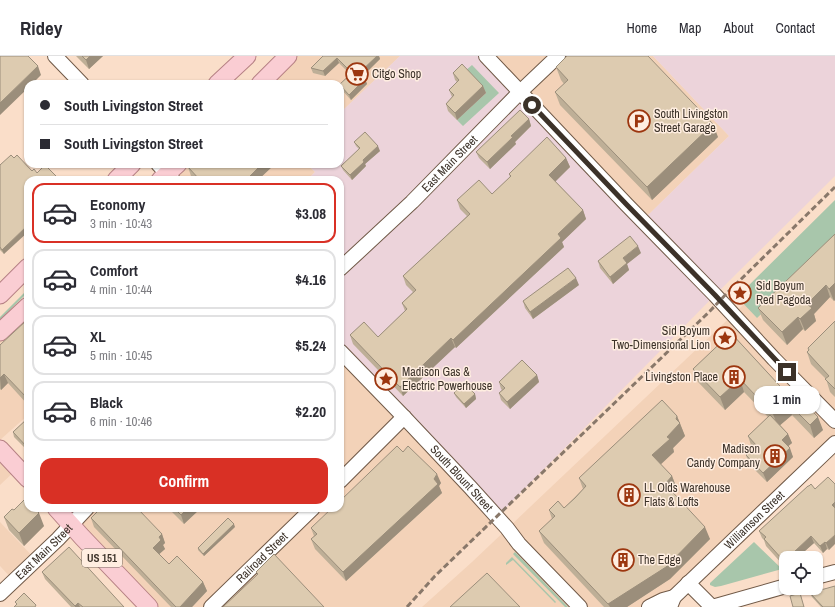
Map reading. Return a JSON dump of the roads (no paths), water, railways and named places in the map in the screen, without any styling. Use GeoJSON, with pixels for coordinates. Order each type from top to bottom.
{"type":"FeatureCollection","features":[{"type":"Feature","properties":{"kind":"main road"},"geometry":{"type":"LineString","coordinates":[[221,80],[247,56]]}},
{"type":"Feature","properties":{"kind":"main road"},"geometry":{"type":"LineString","coordinates":[[252,80],[272,56]]}},
{"type":"Feature","properties":{"kind":"main road"},"geometry":{"type":"LineString","coordinates":[[264,80],[288,56]]}},
{"type":"Feature","properties":{"kind":"main road"},"geometry":{"type":"LineString","coordinates":[[120,176],[128,168]]}},
{"type":"Feature","properties":{"kind":"main road"},"geometry":{"type":"LineString","coordinates":[[0,294],[24,271]]}},
{"type":"Feature","properties":{"kind":"main road"},"geometry":{"type":"LineString","coordinates":[[0,332],[24,310]]}},
{"type":"Feature","properties":{"kind":"main road"},"geometry":{"type":"LineString","coordinates":[[2,449],[24,474]]}},
{"type":"Feature","properties":{"kind":"main road","name":"US 151"},"geometry":{"type":"LineString","coordinates":[[59,512],[149,607]]}},
{"type":"Feature","properties":{"kind":"street"},"geometry":{"type":"LineString","coordinates":[[55,56],[78,80]]}},
{"type":"Feature","properties":{"kind":"street"},"geometry":{"type":"LineString","coordinates":[[486,56],[627,205],[715,295],[774,359],[835,421]]}},
{"type":"Feature","properties":{"kind":"street","name":"East Main Street"},"geometry":{"type":"LineString","coordinates":[[344,265],[412,202],[520,92],[558,56]]}},
{"type":"Feature","properties":{"kind":"street","name":"South Blount Street"},"geometry":{"type":"LineString","coordinates":[[344,355],[481,499],[507,528],[518,544],[580,607]]}},
{"type":"Feature","properties":{"kind":"street"},"geometry":{"type":"LineString","coordinates":[[344,477],[404,417]]}},
{"type":"Feature","properties":{"kind":"street","name":"Williamson Street"},"geometry":{"type":"LineString","coordinates":[[649,607],[663,600],[672,602],[688,583],[835,443]]}},
{"type":"Feature","properties":{"kind":"street","name":"East Main Street"},"geometry":{"type":"LineString","coordinates":[[0,594],[58,539],[83,512]]}},
{"type":"Feature","properties":{"kind":"street","name":"Railroad Street"},"geometry":{"type":"LineString","coordinates":[[211,607],[309,512]]}},
{"type":"Feature","properties":{"kind":"street"},"geometry":{"type":"LineString","coordinates":[[823,575],[835,572]]}},
{"type":"Feature","properties":{"kind":"street"},"geometry":{"type":"LineString","coordinates":[[688,583],[712,607],[779,588]]}},
{"type":"Feature","properties":{"kind":"railway"},"geometry":{"type":"LineString","coordinates":[[407,607],[435,576],[710,311],[835,187]]}},
{"type":"Feature","properties":{"kind":"place","name":"Citgo Shop"},"geometry":{"type":"Point","coordinates":[357,74]}},
{"type":"Feature","properties":{"kind":"place","name":"South Livingston Street Garage"},"geometry":{"type":"Point","coordinates":[639,121]}},
{"type":"Feature","properties":{"kind":"place","name":"Sid Boyum Red Pagoda"},"geometry":{"type":"Point","coordinates":[740,293]}},
{"type":"Feature","properties":{"kind":"place","name":"Sid Boyum Two-Dimensional Lion"},"geometry":{"type":"Point","coordinates":[725,338]}},
{"type":"Feature","properties":{"kind":"place","name":"Livingston Place"},"geometry":{"type":"Point","coordinates":[734,377]}},
{"type":"Feature","properties":{"kind":"place","name":"Madison Gas & Electric Powerhouse"},"geometry":{"type":"Point","coordinates":[386,379]}},
{"type":"Feature","properties":{"kind":"place","name":"Madison Candy Company"},"geometry":{"type":"Point","coordinates":[775,456]}},
{"type":"Feature","properties":{"kind":"place","name":"LL Olds Warehouse Flats & Lofts"},"geometry":{"type":"Point","coordinates":[629,495]}},
{"type":"Feature","properties":{"kind":"place","name":"The Edge"},"geometry":{"type":"Point","coordinates":[623,560]}}]}
